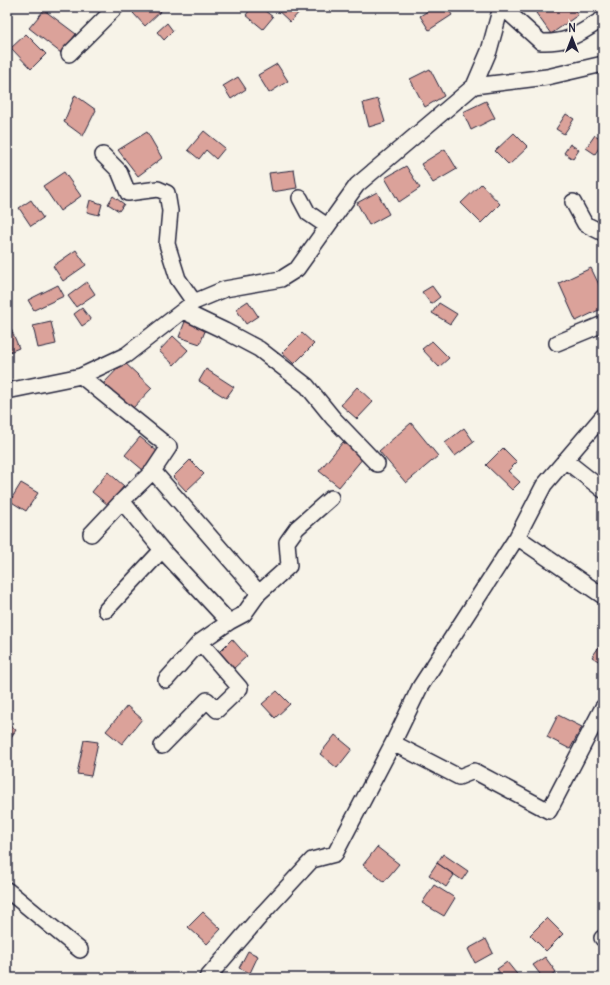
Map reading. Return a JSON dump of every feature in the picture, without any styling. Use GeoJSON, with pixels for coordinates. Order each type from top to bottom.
{"type":"FeatureCollection","features":[{"type":"Feature","properties":{"kind":"street"},"geometry":{"type":"LineString","coordinates":[[69,54],[116,7]]}},
{"type":"Feature","properties":{"kind":"street"},"geometry":{"type":"LineString","coordinates":[[7,391],[80,376],[126,355],[188,306],[225,289],[281,279],[297,269],[357,185],[474,86],[507,8],[541,42],[555,43],[570,39],[600,24]]}},
{"type":"Feature","properties":{"kind":"street"},"geometry":{"type":"LineString","coordinates":[[474,86],[547,78],[603,64]]}},
{"type":"Feature","properties":{"kind":"street"},"geometry":{"type":"LineString","coordinates":[[103,155],[119,171],[128,193],[158,189],[167,193],[170,211],[167,244],[188,306],[225,331],[259,349],[307,386],[332,418],[377,464]]}},
{"type":"Feature","properties":{"kind":"street"},"geometry":{"type":"LineString","coordinates":[[300,198],[308,214],[328,226]]}},
{"type":"Feature","properties":{"kind":"street"},"geometry":{"type":"LineString","coordinates":[[573,202],[585,224],[603,233]]}},
{"type":"Feature","properties":{"kind":"street"},"geometry":{"type":"LineString","coordinates":[[557,343],[603,324]]}},
{"type":"Feature","properties":{"kind":"street"},"geometry":{"type":"LineString","coordinates":[[80,376],[169,447],[153,471],[91,534]]}},
{"type":"Feature","properties":{"kind":"street"},"geometry":{"type":"LineString","coordinates":[[207,978],[264,912],[312,860],[335,854],[393,743],[420,687],[517,537],[544,485],[603,416]]}},
{"type":"Feature","properties":{"kind":"street"},"geometry":{"type":"LineString","coordinates":[[565,460],[603,490]]}},
{"type":"Feature","properties":{"kind":"street"},"geometry":{"type":"LineString","coordinates":[[153,471],[259,594]]}},
{"type":"Feature","properties":{"kind":"street"},"geometry":{"type":"LineString","coordinates":[[166,680],[200,642],[229,622],[244,614],[259,594],[289,566],[287,542],[297,528],[330,498]]}},
{"type":"Feature","properties":{"kind":"street"},"geometry":{"type":"LineString","coordinates":[[122,501],[162,550],[229,622]]}},
{"type":"Feature","properties":{"kind":"street"},"geometry":{"type":"LineString","coordinates":[[517,537],[603,596]]}},
{"type":"Feature","properties":{"kind":"street"},"geometry":{"type":"LineString","coordinates":[[106,610],[162,550]]}},
{"type":"Feature","properties":{"kind":"street"},"geometry":{"type":"LineString","coordinates":[[162,746],[207,700],[217,710],[240,688],[200,642]]}},
{"type":"Feature","properties":{"kind":"street"},"geometry":{"type":"LineString","coordinates":[[393,743],[460,777],[474,771],[549,811],[603,707]]}},
{"type":"Feature","properties":{"kind":"street"},"geometry":{"type":"LineString","coordinates":[[7,890],[80,950]]}},
{"type":"Feature","properties":{"kind":"building"},"geometry":{"type":"Polygon","coordinates":[[[139,7],[160,7],[162,10],[145,26],[133,13],[139,7]]]}},
{"type":"Feature","properties":{"kind":"building"},"geometry":{"type":"Polygon","coordinates":[[[252,7],[260,7],[273,17],[263,29],[246,15],[252,7]]]}},
{"type":"Feature","properties":{"kind":"building"},"geometry":{"type":"Polygon","coordinates":[[[274,7],[303,7],[303,8],[290,22],[274,7]]]}},
{"type":"Feature","properties":{"kind":"building"},"geometry":{"type":"Polygon","coordinates":[[[434,7],[447,7],[452,15],[429,30],[420,16],[434,7]]]}},
{"type":"Feature","properties":{"kind":"building"},"geometry":{"type":"Polygon","coordinates":[[[545,7],[572,7],[578,15],[551,34],[536,13],[545,7]]]}},
{"type":"Feature","properties":{"kind":"building"},"geometry":{"type":"Polygon","coordinates":[[[44,10],[76,34],[61,53],[29,28],[44,10]]]}},
{"type":"Feature","properties":{"kind":"building"},"geometry":{"type":"Polygon","coordinates":[[[167,23],[173,31],[164,40],[157,32],[167,23]]]}},
{"type":"Feature","properties":{"kind":"building"},"geometry":{"type":"Polygon","coordinates":[[[26,34],[46,54],[31,69],[11,48],[26,34]]]}},
{"type":"Feature","properties":{"kind":"building"},"geometry":{"type":"Polygon","coordinates":[[[277,64],[288,81],[269,93],[258,75],[277,64]]]}},
{"type":"Feature","properties":{"kind":"building"},"geometry":{"type":"Polygon","coordinates":[[[430,69],[444,96],[425,107],[410,79],[430,69]]]}},
{"type":"Feature","properties":{"kind":"building"},"geometry":{"type":"Polygon","coordinates":[[[238,77],[246,89],[231,99],[223,86],[238,77]]]}},
{"type":"Feature","properties":{"kind":"building"},"geometry":{"type":"Polygon","coordinates":[[[75,95],[96,110],[83,136],[64,122],[75,95]]]}},
{"type":"Feature","properties":{"kind":"building"},"geometry":{"type":"Polygon","coordinates":[[[378,99],[385,122],[369,127],[363,103],[378,99]]]}},
{"type":"Feature","properties":{"kind":"building"},"geometry":{"type":"Polygon","coordinates":[[[486,101],[495,118],[471,130],[463,112],[486,101]]]}},
{"type":"Feature","properties":{"kind":"building"},"geometry":{"type":"Polygon","coordinates":[[[566,114],[574,119],[564,134],[556,129],[566,114]]]}},
{"type":"Feature","properties":{"kind":"building"},"geometry":{"type":"Polygon","coordinates":[[[204,131],[225,148],[216,159],[206,150],[199,159],[188,150],[204,131]]]}},
{"type":"Feature","properties":{"kind":"building"},"geometry":{"type":"Polygon","coordinates":[[[147,132],[162,158],[138,176],[118,150],[147,132]]]}},
{"type":"Feature","properties":{"kind":"building"},"geometry":{"type":"Polygon","coordinates":[[[514,133],[528,147],[509,165],[495,151],[514,133]]]}},
{"type":"Feature","properties":{"kind":"building"},"geometry":{"type":"Polygon","coordinates":[[[595,135],[603,140],[603,142],[595,154],[586,148],[595,135]]]}},
{"type":"Feature","properties":{"kind":"building"},"geometry":{"type":"Polygon","coordinates":[[[570,144],[579,150],[573,159],[564,153],[570,144]]]}},
{"type":"Feature","properties":{"kind":"building"},"geometry":{"type":"Polygon","coordinates":[[[445,149],[457,169],[433,183],[421,164],[445,149]]]}},
{"type":"Feature","properties":{"kind":"building"},"geometry":{"type":"Polygon","coordinates":[[[406,166],[420,188],[399,202],[385,178],[406,166]]]}},
{"type":"Feature","properties":{"kind":"building"},"geometry":{"type":"Polygon","coordinates":[[[294,170],[297,188],[272,192],[269,173],[294,170]]]}},
{"type":"Feature","properties":{"kind":"building"},"geometry":{"type":"Polygon","coordinates":[[[64,172],[81,196],[60,211],[43,186],[64,172]]]}},
{"type":"Feature","properties":{"kind":"building"},"geometry":{"type":"Polygon","coordinates":[[[481,184],[500,204],[481,223],[461,203],[481,184]]]}},
{"type":"Feature","properties":{"kind":"building"},"geometry":{"type":"Polygon","coordinates":[[[377,192],[389,214],[369,225],[357,203],[377,192]]]}},
{"type":"Feature","properties":{"kind":"building"},"geometry":{"type":"Polygon","coordinates":[[[113,196],[124,204],[119,211],[108,204],[113,196]]]}},
{"type":"Feature","properties":{"kind":"building"},"geometry":{"type":"Polygon","coordinates":[[[31,200],[43,218],[31,226],[19,208],[31,200]]]}},
{"type":"Feature","properties":{"kind":"building"},"geometry":{"type":"Polygon","coordinates":[[[90,200],[102,204],[99,215],[87,212],[90,200]]]}},
{"type":"Feature","properties":{"kind":"building"},"geometry":{"type":"Polygon","coordinates":[[[76,250],[86,265],[63,281],[53,266],[76,250]]]}},
{"type":"Feature","properties":{"kind":"building"},"geometry":{"type":"Polygon","coordinates":[[[591,268],[603,293],[603,308],[576,321],[559,283],[591,268]]]}},
{"type":"Feature","properties":{"kind":"building"},"geometry":{"type":"Polygon","coordinates":[[[87,282],[95,294],[76,307],[68,296],[87,282]]]}},
{"type":"Feature","properties":{"kind":"building"},"geometry":{"type":"Polygon","coordinates":[[[58,285],[64,296],[34,310],[28,300],[58,285]]]}},
{"type":"Feature","properties":{"kind":"building"},"geometry":{"type":"Polygon","coordinates":[[[432,286],[440,297],[431,304],[422,292],[432,286]]]}},
{"type":"Feature","properties":{"kind":"building"},"geometry":{"type":"Polygon","coordinates":[[[248,301],[258,316],[246,324],[236,309],[248,301]]]}},
{"type":"Feature","properties":{"kind":"building"},"geometry":{"type":"Polygon","coordinates":[[[439,303],[457,314],[450,324],[432,313],[439,303]]]}},
{"type":"Feature","properties":{"kind":"building"},"geometry":{"type":"Polygon","coordinates":[[[82,308],[91,320],[82,326],[74,314],[82,308]]]}},
{"type":"Feature","properties":{"kind":"building"},"geometry":{"type":"Polygon","coordinates":[[[186,319],[207,326],[200,344],[179,337],[186,319]]]}},
{"type":"Feature","properties":{"kind":"building"},"geometry":{"type":"Polygon","coordinates":[[[51,322],[56,344],[38,348],[33,326],[51,322]]]}},
{"type":"Feature","properties":{"kind":"building"},"geometry":{"type":"Polygon","coordinates":[[[11,329],[19,348],[7,353],[7,331],[11,329]]]}},
{"type":"Feature","properties":{"kind":"building"},"geometry":{"type":"Polygon","coordinates":[[[302,333],[314,344],[294,364],[282,353],[302,333]]]}},
{"type":"Feature","properties":{"kind":"building"},"geometry":{"type":"Polygon","coordinates":[[[173,336],[188,350],[174,365],[159,351],[173,336]]]}},
{"type":"Feature","properties":{"kind":"building"},"geometry":{"type":"Polygon","coordinates":[[[432,341],[449,358],[439,367],[422,349],[432,341]]]}},
{"type":"Feature","properties":{"kind":"building"},"geometry":{"type":"Polygon","coordinates":[[[124,362],[152,388],[131,410],[103,384],[124,362]]]}},
{"type":"Feature","properties":{"kind":"building"},"geometry":{"type":"Polygon","coordinates":[[[206,369],[234,387],[226,398],[199,381],[206,369]]]}},
{"type":"Feature","properties":{"kind":"building"},"geometry":{"type":"Polygon","coordinates":[[[357,387],[373,402],[357,419],[341,405],[357,387]]]}},
{"type":"Feature","properties":{"kind":"building"},"geometry":{"type":"Polygon","coordinates":[[[411,423],[438,456],[406,483],[379,451],[411,423]]]}},
{"type":"Feature","properties":{"kind":"building"},"geometry":{"type":"Polygon","coordinates":[[[464,428],[474,442],[455,456],[445,443],[464,428]]]}},
{"type":"Feature","properties":{"kind":"building"},"geometry":{"type":"Polygon","coordinates":[[[140,437],[158,452],[143,470],[125,455],[140,437]]]}},
{"type":"Feature","properties":{"kind":"building"},"geometry":{"type":"Polygon","coordinates":[[[343,442],[363,458],[339,487],[319,471],[343,442]]]}},
{"type":"Feature","properties":{"kind":"building"},"geometry":{"type":"Polygon","coordinates":[[[503,448],[517,462],[508,471],[520,482],[512,490],[486,465],[503,448]]]}},
{"type":"Feature","properties":{"kind":"building"},"geometry":{"type":"Polygon","coordinates":[[[190,460],[204,474],[186,491],[173,477],[190,460]]]}},
{"type":"Feature","properties":{"kind":"building"},"geometry":{"type":"Polygon","coordinates":[[[108,472],[124,486],[108,505],[92,492],[108,472]]]}},
{"type":"Feature","properties":{"kind":"building"},"geometry":{"type":"Polygon","coordinates":[[[21,483],[38,493],[26,511],[10,501],[21,483]]]}},
{"type":"Feature","properties":{"kind":"building"},"geometry":{"type":"Polygon","coordinates":[[[232,639],[247,656],[233,669],[218,653],[232,639]]]}},
{"type":"Feature","properties":{"kind":"building"},"geometry":{"type":"Polygon","coordinates":[[[603,641],[603,664],[592,657],[603,641]]]}},
{"type":"Feature","properties":{"kind":"building"},"geometry":{"type":"Polygon","coordinates":[[[277,691],[290,704],[275,718],[262,704],[277,691]]]}},
{"type":"Feature","properties":{"kind":"building"},"geometry":{"type":"Polygon","coordinates":[[[127,706],[142,719],[122,744],[106,731],[127,706]]]}},
{"type":"Feature","properties":{"kind":"building"},"geometry":{"type":"Polygon","coordinates":[[[558,715],[582,727],[570,749],[547,737],[558,715]]]}},
{"type":"Feature","properties":{"kind":"building"},"geometry":{"type":"Polygon","coordinates":[[[7,724],[16,730],[7,743],[7,724]]]}},
{"type":"Feature","properties":{"kind":"building"},"geometry":{"type":"Polygon","coordinates":[[[335,735],[352,749],[337,768],[320,754],[335,735]]]}},
{"type":"Feature","properties":{"kind":"building"},"geometry":{"type":"Polygon","coordinates":[[[84,740],[98,742],[91,776],[77,774],[84,740]]]}},
{"type":"Feature","properties":{"kind":"building"},"geometry":{"type":"Polygon","coordinates":[[[377,847],[399,864],[384,882],[363,865],[377,847]]]}},
{"type":"Feature","properties":{"kind":"building"},"geometry":{"type":"Polygon","coordinates":[[[443,854],[468,871],[462,880],[437,863],[443,854]]]}},
{"type":"Feature","properties":{"kind":"building"},"geometry":{"type":"Polygon","coordinates":[[[437,863],[454,875],[446,887],[429,875],[437,863]]]}},
{"type":"Feature","properties":{"kind":"building"},"geometry":{"type":"Polygon","coordinates":[[[434,885],[455,898],[444,916],[422,903],[434,885]]]}},
{"type":"Feature","properties":{"kind":"building"},"geometry":{"type":"Polygon","coordinates":[[[203,912],[221,929],[207,944],[188,927],[203,912]]]}},
{"type":"Feature","properties":{"kind":"building"},"geometry":{"type":"Polygon","coordinates":[[[547,918],[563,934],[546,951],[530,935],[547,918]]]}},
{"type":"Feature","properties":{"kind":"building"},"geometry":{"type":"Polygon","coordinates":[[[486,939],[493,953],[475,963],[468,949],[486,939]]]}},
{"type":"Feature","properties":{"kind":"building"},"geometry":{"type":"Polygon","coordinates":[[[248,951],[258,956],[250,973],[239,968],[248,951]]]}},
{"type":"Feature","properties":{"kind":"building"},"geometry":{"type":"Polygon","coordinates":[[[545,957],[556,972],[549,978],[543,978],[533,965],[545,957]]]}},
{"type":"Feature","properties":{"kind":"building"},"geometry":{"type":"Polygon","coordinates":[[[507,962],[520,978],[504,978],[497,969],[507,962]]]}},
{"type":"Feature","properties":{"kind":"building"},"geometry":{"type":"Polygon","coordinates":[[[498,972],[502,978],[489,978],[498,972]]]}}]}
